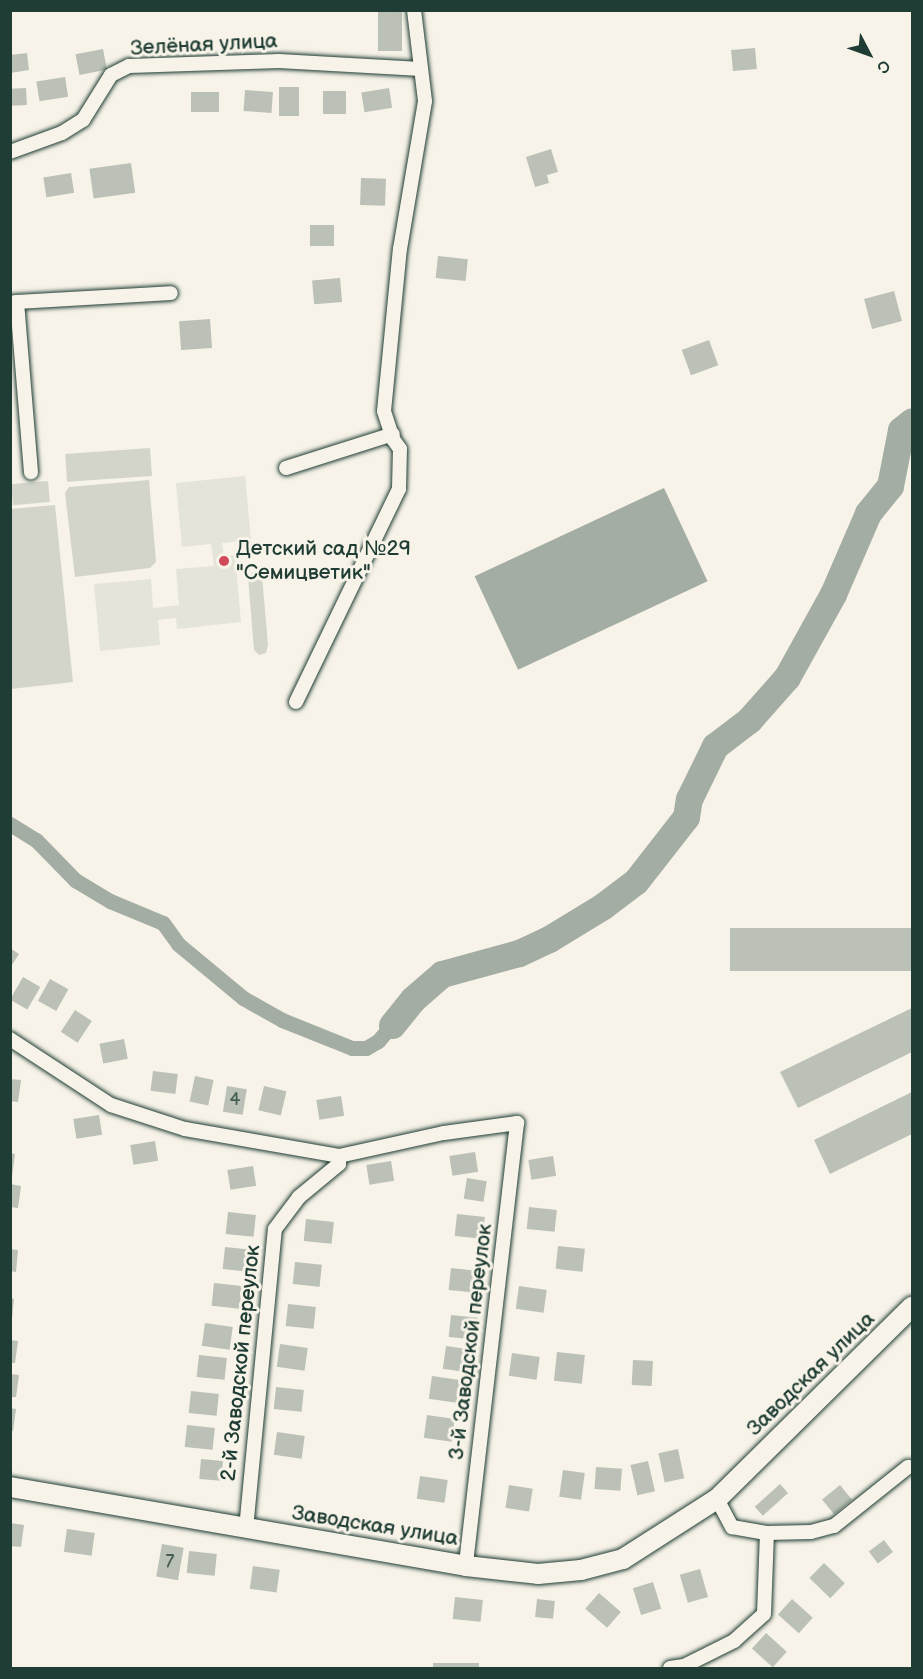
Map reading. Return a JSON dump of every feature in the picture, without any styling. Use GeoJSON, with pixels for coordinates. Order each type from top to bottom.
{"type":"FeatureCollection","features":[{"type":"Feature","properties":{"kind":"main road","name":"Заводская улица"},"geometry":{"type":"LineString","coordinates":[[10,1487],[466,1566],[538,1574],[581,1570],[623,1559],[717,1499],[912,1307]]}},
{"type":"Feature","properties":{"kind":"street"},"geometry":{"type":"LineString","coordinates":[[297,702],[399,489],[400,449],[384,411],[400,249],[425,101],[414,10]]}},
{"type":"Feature","properties":{"kind":"street","name":"Зелёная улица"},"geometry":{"type":"LineString","coordinates":[[14,147],[62,133],[83,120],[111,75],[129,66],[279,61],[421,69]]}},
{"type":"Feature","properties":{"kind":"street"},"geometry":{"type":"LineString","coordinates":[[31,472],[14,302],[171,293]]}},
{"type":"Feature","properties":{"kind":"street"},"geometry":{"type":"LineString","coordinates":[[286,468],[393,434]]}},
{"type":"Feature","properties":{"kind":"street"},"geometry":{"type":"LineString","coordinates":[[10,1039],[111,1105],[185,1129],[339,1156]]}},
{"type":"Feature","properties":{"kind":"street","name":"3-й Заводской переулок"},"geometry":{"type":"LineString","coordinates":[[339,1156],[444,1133],[517,1123],[466,1566]]}},
{"type":"Feature","properties":{"kind":"street","name":"2-й Заводской переулок"},"geometry":{"type":"LineString","coordinates":[[246,1529],[275,1229],[298,1197],[339,1164],[339,1156]]}},
{"type":"Feature","properties":{"kind":"street"},"geometry":{"type":"LineString","coordinates":[[717,1499],[732,1527],[767,1533],[810,1532],[834,1526],[908,1467]]}},
{"type":"Feature","properties":{"kind":"street"},"geometry":{"type":"LineString","coordinates":[[670,1668],[684,1666],[734,1641],[764,1614],[767,1533]]}},
{"type":"Feature","properties":{"kind":"shaded area"},"geometry":{"type":"Polygon","coordinates":[[[150,448],[152,476],[67,482],[65,454],[150,448]]]}},
{"type":"Feature","properties":{"kind":"shaded area","name":"Детский сад №29 \"Семицветик\""},"geometry":{"type":"Polygon","coordinates":[[[245,476],[251,540],[222,543],[224,556],[235,555],[241,622],[177,629],[176,618],[158,620],[160,645],[100,651],[94,584],[151,579],[153,608],[179,605],[176,569],[214,566],[211,544],[182,547],[176,483],[245,476]]]}},
{"type":"Feature","properties":{"kind":"shaded area"},"geometry":{"type":"Polygon","coordinates":[[[149,480],[156,562],[150,568],[75,577],[65,493],[69,487],[149,480]]]}},
{"type":"Feature","properties":{"kind":"shaded area"},"geometry":{"type":"Polygon","coordinates":[[[48,481],[50,502],[13,505],[11,484],[48,481]]]}},
{"type":"Feature","properties":{"kind":"shaded area"},"geometry":{"type":"Polygon","coordinates":[[[664,488],[708,581],[518,670],[475,576],[664,488]]]}},
{"type":"Feature","properties":{"kind":"shaded area"},"geometry":{"type":"Polygon","coordinates":[[[55,505],[73,682],[11,689],[11,509],[55,505]]]}},
{"type":"Feature","properties":{"kind":"shaded area"},"geometry":{"type":"Polygon","coordinates":[[[255,570],[262,576],[268,645],[266,653],[259,655],[254,650],[248,577],[255,570]]]}},
{"type":"Feature","properties":{"kind":"building"},"geometry":{"type":"Polygon","coordinates":[[[378,10],[402,10],[402,51],[378,51],[378,10]]]}},
{"type":"Feature","properties":{"kind":"building"},"geometry":{"type":"Polygon","coordinates":[[[755,48],[757,69],[733,71],[731,50],[755,48]]]}},
{"type":"Feature","properties":{"kind":"building"},"geometry":{"type":"Polygon","coordinates":[[[103,49],[107,70],[80,75],[76,54],[103,49]]]}},
{"type":"Feature","properties":{"kind":"building"},"geometry":{"type":"Polygon","coordinates":[[[27,53],[29,70],[10,73],[10,55],[27,53]]]}},
{"type":"Feature","properties":{"kind":"building"},"geometry":{"type":"Polygon","coordinates":[[[65,77],[68,97],[39,101],[36,82],[65,77]]]}},
{"type":"Feature","properties":{"kind":"building"},"geometry":{"type":"Polygon","coordinates":[[[279,87],[299,87],[299,116],[279,116],[279,87]]]}},
{"type":"Feature","properties":{"kind":"building"},"geometry":{"type":"Polygon","coordinates":[[[26,88],[27,105],[11,106],[10,89],[26,88]]]}},
{"type":"Feature","properties":{"kind":"building"},"geometry":{"type":"Polygon","coordinates":[[[389,88],[392,108],[364,112],[361,92],[389,88]]]}},
{"type":"Feature","properties":{"kind":"building"},"geometry":{"type":"Polygon","coordinates":[[[245,90],[273,92],[271,113],[244,111],[245,90]]]}},
{"type":"Feature","properties":{"kind":"building"},"geometry":{"type":"Polygon","coordinates":[[[323,91],[346,91],[346,114],[323,114],[323,91]]]}},
{"type":"Feature","properties":{"kind":"building"},"geometry":{"type":"Polygon","coordinates":[[[191,92],[219,92],[219,112],[191,112],[191,92]]]}},
{"type":"Feature","properties":{"kind":"building"},"geometry":{"type":"Polygon","coordinates":[[[551,149],[558,172],[547,175],[549,183],[535,187],[526,157],[551,149]]]}},
{"type":"Feature","properties":{"kind":"building"},"geometry":{"type":"Polygon","coordinates":[[[131,163],[135,193],[94,199],[89,169],[131,163]]]}},
{"type":"Feature","properties":{"kind":"building"},"geometry":{"type":"Polygon","coordinates":[[[71,173],[74,193],[46,197],[43,177],[71,173]]]}},
{"type":"Feature","properties":{"kind":"building"},"geometry":{"type":"Polygon","coordinates":[[[361,178],[386,179],[385,206],[360,205],[361,178]]]}},
{"type":"Feature","properties":{"kind":"building"},"geometry":{"type":"Polygon","coordinates":[[[310,225],[334,225],[334,246],[310,246],[310,225]]]}},
{"type":"Feature","properties":{"kind":"building"},"geometry":{"type":"Polygon","coordinates":[[[438,256],[468,259],[466,281],[436,278],[438,256]]]}},
{"type":"Feature","properties":{"kind":"building"},"geometry":{"type":"Polygon","coordinates":[[[340,278],[342,302],[314,304],[312,280],[340,278]]]}},
{"type":"Feature","properties":{"kind":"building"},"geometry":{"type":"Polygon","coordinates":[[[894,291],[902,321],[872,329],[864,299],[894,291]]]}},
{"type":"Feature","properties":{"kind":"building"},"geometry":{"type":"Polygon","coordinates":[[[210,319],[212,348],[181,350],[179,321],[210,319]]]}},
{"type":"Feature","properties":{"kind":"building"},"geometry":{"type":"Polygon","coordinates":[[[709,340],[718,365],[691,375],[682,350],[709,340]]]}},
{"type":"Feature","properties":{"kind":"building"},"geometry":{"type":"Polygon","coordinates":[[[730,928],[912,928],[912,971],[730,971],[730,928]]]}},
{"type":"Feature","properties":{"kind":"building"},"geometry":{"type":"Polygon","coordinates":[[[10,948],[19,954],[10,968],[10,948]]]}},
{"type":"Feature","properties":{"kind":"building"},"geometry":{"type":"Polygon","coordinates":[[[23,977],[40,987],[27,1010],[10,1000],[23,977]]]}},
{"type":"Feature","properties":{"kind":"building"},"geometry":{"type":"Polygon","coordinates":[[[50,979],[68,989],[56,1011],[38,1001],[50,979]]]}},
{"type":"Feature","properties":{"kind":"building"},"geometry":{"type":"Polygon","coordinates":[[[912,1008],[912,1052],[798,1108],[780,1072],[912,1008]]]}},
{"type":"Feature","properties":{"kind":"building"},"geometry":{"type":"Polygon","coordinates":[[[75,1010],[92,1021],[78,1043],[61,1032],[75,1010]]]}},
{"type":"Feature","properties":{"kind":"building"},"geometry":{"type":"Polygon","coordinates":[[[124,1039],[128,1059],[103,1063],[99,1044],[124,1039]]]}},
{"type":"Feature","properties":{"kind":"building"},"geometry":{"type":"Polygon","coordinates":[[[153,1071],[178,1074],[175,1094],[151,1091],[153,1071]]]}},
{"type":"Feature","properties":{"kind":"building"},"geometry":{"type":"Polygon","coordinates":[[[195,1076],[214,1080],[208,1105],[190,1101],[195,1076]]]}},
{"type":"Feature","properties":{"kind":"building"},"geometry":{"type":"Polygon","coordinates":[[[10,1079],[21,1080],[18,1102],[10,1101],[10,1079]]]}},
{"type":"Feature","properties":{"kind":"building"},"geometry":{"type":"Polygon","coordinates":[[[227,1086],[247,1089],[243,1115],[223,1112],[227,1086]]]}},
{"type":"Feature","properties":{"kind":"building"},"geometry":{"type":"Polygon","coordinates":[[[264,1086],[286,1091],[281,1116],[258,1110],[264,1086]]]}},
{"type":"Feature","properties":{"kind":"building"},"geometry":{"type":"Polygon","coordinates":[[[912,1092],[912,1134],[830,1174],[814,1140],[912,1092]]]}},
{"type":"Feature","properties":{"kind":"building"},"geometry":{"type":"Polygon","coordinates":[[[341,1096],[344,1116],[319,1120],[316,1100],[341,1096]]]}},
{"type":"Feature","properties":{"kind":"building"},"geometry":{"type":"Polygon","coordinates":[[[99,1115],[102,1135],[76,1139],[73,1119],[99,1115]]]}},
{"type":"Feature","properties":{"kind":"building"},"geometry":{"type":"Polygon","coordinates":[[[155,1141],[158,1161],[133,1165],[130,1145],[155,1141]]]}},
{"type":"Feature","properties":{"kind":"building"},"geometry":{"type":"Polygon","coordinates":[[[475,1152],[478,1172],[452,1176],[449,1156],[475,1152]]]}},
{"type":"Feature","properties":{"kind":"building"},"geometry":{"type":"Polygon","coordinates":[[[10,1153],[15,1154],[12,1177],[10,1177],[10,1153]]]}},
{"type":"Feature","properties":{"kind":"building"},"geometry":{"type":"Polygon","coordinates":[[[553,1156],[556,1176],[531,1180],[528,1160],[553,1156]]]}},
{"type":"Feature","properties":{"kind":"building"},"geometry":{"type":"Polygon","coordinates":[[[391,1161],[394,1181],[369,1185],[366,1165],[391,1161]]]}},
{"type":"Feature","properties":{"kind":"building"},"geometry":{"type":"Polygon","coordinates":[[[253,1166],[256,1186],[230,1190],[227,1170],[253,1166]]]}},
{"type":"Feature","properties":{"kind":"building"},"geometry":{"type":"Polygon","coordinates":[[[467,1178],[487,1181],[483,1202],[464,1199],[467,1178]]]}},
{"type":"Feature","properties":{"kind":"building"},"geometry":{"type":"Polygon","coordinates":[[[10,1184],[21,1186],[18,1208],[10,1207],[10,1184]]]}},
{"type":"Feature","properties":{"kind":"building"},"geometry":{"type":"Polygon","coordinates":[[[529,1207],[557,1210],[555,1232],[527,1229],[529,1207]]]}},
{"type":"Feature","properties":{"kind":"building"},"geometry":{"type":"Polygon","coordinates":[[[228,1212],[256,1215],[254,1237],[226,1234],[228,1212]]]}},
{"type":"Feature","properties":{"kind":"building"},"geometry":{"type":"Polygon","coordinates":[[[457,1214],[485,1217],[483,1239],[455,1236],[457,1214]]]}},
{"type":"Feature","properties":{"kind":"building"},"geometry":{"type":"Polygon","coordinates":[[[306,1219],[334,1222],[332,1244],[304,1241],[306,1219]]]}},
{"type":"Feature","properties":{"kind":"building"},"geometry":{"type":"Polygon","coordinates":[[[558,1246],[585,1249],[582,1272],[556,1269],[558,1246]]]}},
{"type":"Feature","properties":{"kind":"building"},"geometry":{"type":"Polygon","coordinates":[[[225,1247],[252,1250],[250,1272],[223,1269],[225,1247]]]}},
{"type":"Feature","properties":{"kind":"building"},"geometry":{"type":"Polygon","coordinates":[[[10,1249],[18,1250],[16,1272],[10,1271],[10,1249]]]}},
{"type":"Feature","properties":{"kind":"building"},"geometry":{"type":"Polygon","coordinates":[[[295,1262],[322,1265],[320,1287],[293,1284],[295,1262]]]}},
{"type":"Feature","properties":{"kind":"building"},"geometry":{"type":"Polygon","coordinates":[[[451,1268],[479,1271],[477,1293],[449,1290],[451,1268]]]}},
{"type":"Feature","properties":{"kind":"building"},"geometry":{"type":"Polygon","coordinates":[[[214,1283],[242,1286],[239,1309],[212,1306],[214,1283]]]}},
{"type":"Feature","properties":{"kind":"building"},"geometry":{"type":"Polygon","coordinates":[[[519,1286],[547,1290],[544,1313],[516,1309],[519,1286]]]}},
{"type":"Feature","properties":{"kind":"building"},"geometry":{"type":"Polygon","coordinates":[[[10,1298],[14,1299],[12,1319],[10,1319],[10,1298]]]}},
{"type":"Feature","properties":{"kind":"building"},"geometry":{"type":"Polygon","coordinates":[[[288,1304],[316,1307],[314,1329],[286,1326],[288,1304]]]}},
{"type":"Feature","properties":{"kind":"building"},"geometry":{"type":"Polygon","coordinates":[[[451,1315],[478,1318],[476,1340],[449,1337],[451,1315]]]}},
{"type":"Feature","properties":{"kind":"building"},"geometry":{"type":"Polygon","coordinates":[[[205,1323],[233,1327],[230,1350],[202,1346],[205,1323]]]}},
{"type":"Feature","properties":{"kind":"building"},"geometry":{"type":"Polygon","coordinates":[[[10,1340],[18,1341],[15,1363],[10,1363],[10,1340]]]}},
{"type":"Feature","properties":{"kind":"building"},"geometry":{"type":"Polygon","coordinates":[[[280,1344],[308,1348],[305,1371],[277,1367],[280,1344]]]}},
{"type":"Feature","properties":{"kind":"building"},"geometry":{"type":"Polygon","coordinates":[[[446,1346],[474,1350],[471,1373],[443,1369],[446,1346]]]}},
{"type":"Feature","properties":{"kind":"building"},"geometry":{"type":"Polygon","coordinates":[[[557,1352],[585,1355],[582,1384],[554,1381],[557,1352]]]}},
{"type":"Feature","properties":{"kind":"building"},"geometry":{"type":"Polygon","coordinates":[[[512,1353],[540,1357],[537,1380],[509,1376],[512,1353]]]}},
{"type":"Feature","properties":{"kind":"building"},"geometry":{"type":"Polygon","coordinates":[[[199,1355],[227,1358],[225,1380],[197,1377],[199,1355]]]}},
{"type":"Feature","properties":{"kind":"building"},"geometry":{"type":"Polygon","coordinates":[[[633,1360],[653,1361],[652,1386],[632,1385],[633,1360]]]}},
{"type":"Feature","properties":{"kind":"building"},"geometry":{"type":"Polygon","coordinates":[[[10,1374],[19,1375],[16,1397],[10,1397],[10,1374]]]}},
{"type":"Feature","properties":{"kind":"building"},"geometry":{"type":"Polygon","coordinates":[[[432,1376],[460,1380],[457,1403],[429,1399],[432,1376]]]}},
{"type":"Feature","properties":{"kind":"building"},"geometry":{"type":"Polygon","coordinates":[[[276,1387],[304,1390],[302,1412],[274,1409],[276,1387]]]}},
{"type":"Feature","properties":{"kind":"building"},"geometry":{"type":"Polygon","coordinates":[[[191,1391],[219,1394],[217,1416],[189,1413],[191,1391]]]}},
{"type":"Feature","properties":{"kind":"building"},"geometry":{"type":"Polygon","coordinates":[[[10,1408],[16,1409],[13,1431],[10,1430],[10,1408]]]}},
{"type":"Feature","properties":{"kind":"building"},"geometry":{"type":"Polygon","coordinates":[[[427,1415],[455,1419],[452,1442],[424,1438],[427,1415]]]}},
{"type":"Feature","properties":{"kind":"building"},"geometry":{"type":"Polygon","coordinates":[[[187,1425],[215,1428],[213,1450],[185,1447],[187,1425]]]}},
{"type":"Feature","properties":{"kind":"building"},"geometry":{"type":"Polygon","coordinates":[[[277,1432],[305,1436],[302,1459],[274,1455],[277,1432]]]}},
{"type":"Feature","properties":{"kind":"building"},"geometry":{"type":"Polygon","coordinates":[[[678,1449],[684,1478],[665,1483],[658,1453],[678,1449]]]}},
{"type":"Feature","properties":{"kind":"building"},"geometry":{"type":"Polygon","coordinates":[[[201,1459],[223,1461],[221,1481],[199,1479],[201,1459]]]}},
{"type":"Feature","properties":{"kind":"building"},"geometry":{"type":"Polygon","coordinates":[[[648,1461],[655,1491],[637,1495],[630,1465],[648,1461]]]}},
{"type":"Feature","properties":{"kind":"building"},"geometry":{"type":"Polygon","coordinates":[[[596,1467],[622,1469],[620,1491],[594,1489],[596,1467]]]}},
{"type":"Feature","properties":{"kind":"building"},"geometry":{"type":"Polygon","coordinates":[[[563,1470],[585,1473],[581,1500],[559,1497],[563,1470]]]}},
{"type":"Feature","properties":{"kind":"building"},"geometry":{"type":"Polygon","coordinates":[[[420,1476],[448,1480],[445,1503],[417,1499],[420,1476]]]}},
{"type":"Feature","properties":{"kind":"building"},"geometry":{"type":"Polygon","coordinates":[[[780,1484],[788,1493],[763,1516],[755,1507],[780,1484]]]}},
{"type":"Feature","properties":{"kind":"building"},"geometry":{"type":"Polygon","coordinates":[[[509,1485],[533,1489],[529,1511],[505,1508],[509,1485]]]}},
{"type":"Feature","properties":{"kind":"building"},"geometry":{"type":"Polygon","coordinates":[[[840,1485],[852,1500],[834,1514],[822,1499],[840,1485]]]}},
{"type":"Feature","properties":{"kind":"building"},"geometry":{"type":"Polygon","coordinates":[[[10,1523],[24,1525],[21,1547],[10,1546],[10,1523]]]}},
{"type":"Feature","properties":{"kind":"building"},"geometry":{"type":"Polygon","coordinates":[[[67,1529],[95,1533],[92,1556],[64,1552],[67,1529]]]}},
{"type":"Feature","properties":{"kind":"building"},"geometry":{"type":"Polygon","coordinates":[[[884,1540],[893,1552],[878,1563],[869,1551],[884,1540]]]}},
{"type":"Feature","properties":{"kind":"building"},"geometry":{"type":"Polygon","coordinates":[[[162,1544],[184,1548],[178,1580],[156,1576],[162,1544]]]}},
{"type":"Feature","properties":{"kind":"building"},"geometry":{"type":"Polygon","coordinates":[[[189,1551],[217,1554],[215,1576],[187,1573],[189,1551]]]}},
{"type":"Feature","properties":{"kind":"building"},"geometry":{"type":"Polygon","coordinates":[[[824,1563],[845,1583],[830,1598],[809,1578],[824,1563]]]}},
{"type":"Feature","properties":{"kind":"building"},"geometry":{"type":"Polygon","coordinates":[[[253,1566],[280,1570],[277,1593],[250,1589],[253,1566]]]}},
{"type":"Feature","properties":{"kind":"building"},"geometry":{"type":"Polygon","coordinates":[[[700,1569],[708,1597],[688,1603],[680,1575],[700,1569]]]}},
{"type":"Feature","properties":{"kind":"building"},"geometry":{"type":"Polygon","coordinates":[[[653,1582],[661,1609],[641,1615],[633,1588],[653,1582]]]}},
{"type":"Feature","properties":{"kind":"building"},"geometry":{"type":"Polygon","coordinates":[[[599,1593],[621,1612],[607,1628],[585,1609],[599,1593]]]}},
{"type":"Feature","properties":{"kind":"building"},"geometry":{"type":"Polygon","coordinates":[[[455,1597],[483,1600],[481,1622],[453,1619],[455,1597]]]}},
{"type":"Feature","properties":{"kind":"building"},"geometry":{"type":"Polygon","coordinates":[[[537,1599],[555,1601],[553,1619],[535,1617],[537,1599]]]}},
{"type":"Feature","properties":{"kind":"building"},"geometry":{"type":"Polygon","coordinates":[[[792,1599],[813,1618],[799,1633],[778,1615],[792,1599]]]}},
{"type":"Feature","properties":{"kind":"building"},"geometry":{"type":"Polygon","coordinates":[[[766,1633],[787,1652],[773,1667],[752,1649],[766,1633]]]}},
{"type":"Feature","properties":{"kind":"building"},"geometry":{"type":"Polygon","coordinates":[[[433,1663],[479,1663],[479,1668],[433,1668],[433,1663]]]}},
{"type":"Feature","properties":{"kind":"waterway"},"geometry":{"type":"LineString","coordinates":[[392,1025],[413,999],[442,974],[519,953],[549,939],[603,906],[636,881],[686,817],[689,799],[715,746],[749,720],[787,677],[833,594],[868,513],[890,486],[901,430],[912,421]]}},
{"type":"Feature","properties":{"kind":"waterway"},"geometry":{"type":"LineString","coordinates":[[10,824],[36,840],[75,880],[110,901],[163,923],[178,944],[243,998],[282,1020],[352,1048],[366,1048],[378,1041],[392,1025]]}},
{"type":"Feature","properties":{"kind":"place","name":"Детский сад №29 \"Семицветик\""},"geometry":{"type":"Point","coordinates":[224,561]}}]}
